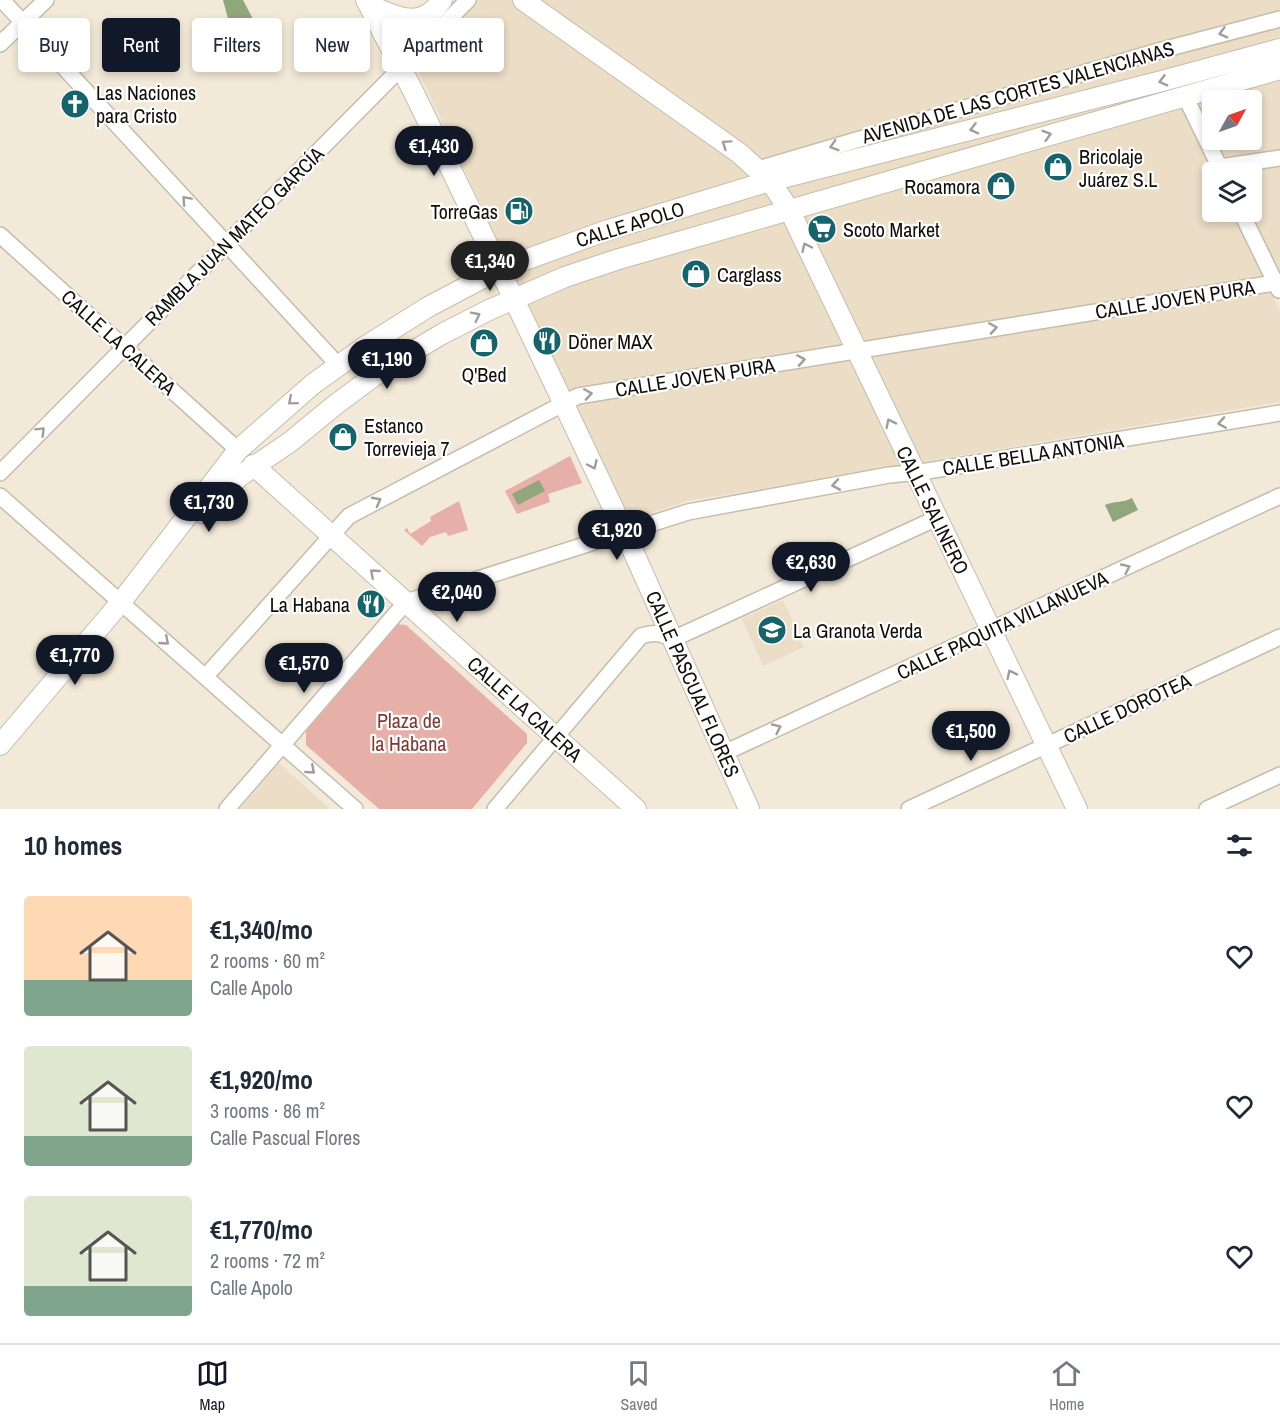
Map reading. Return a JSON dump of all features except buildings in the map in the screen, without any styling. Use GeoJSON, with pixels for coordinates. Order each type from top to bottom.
{"type":"FeatureCollection","features":[{"type":"Feature","properties":{"kind":"main road"},"geometry":{"type":"LineString","coordinates":[[368,2],[400,19],[413,20],[425,16],[442,0]]}},
{"type":"Feature","properties":{"kind":"main road","name":"CALLE SALINERO"},"geometry":{"type":"LineString","coordinates":[[523,0],[739,153],[764,175],[790,211],[855,351],[1077,809]]}},
{"type":"Feature","properties":{"kind":"main road","name":"CALLE PASCUAL FLORES"},"geometry":{"type":"LineString","coordinates":[[368,2],[382,30]]}},
{"type":"Feature","properties":{"kind":"main road","name":"AVENIDA DE LAS CORTES VALENCIANAS"},"geometry":{"type":"LineString","coordinates":[[764,175],[1152,84],[1280,49]]}},
{"type":"Feature","properties":{"kind":"main road"},"geometry":{"type":"LineString","coordinates":[[790,211],[1280,69]]}},
{"type":"Feature","properties":{"kind":"main road","name":"CALLE PASCUAL FLORES"},"geometry":{"type":"LineString","coordinates":[[403,72],[564,403],[749,809]]}},
{"type":"Feature","properties":{"kind":"main road","name":"CALLE APOLO"},"geometry":{"type":"LineString","coordinates":[[0,745],[121,602],[238,450],[289,404],[338,365],[428,307],[500,269],[764,175]]}},
{"type":"Feature","properties":{"kind":"main road","name":"CALLE APOLO"},"geometry":{"type":"LineString","coordinates":[[142,575],[253,465],[290,442],[385,368],[442,334],[514,298],[565,277],[619,259],[790,211]]}},
{"type":"Feature","properties":{"kind":"main road","name":"CALLE LA CALERA"},"geometry":{"type":"LineString","coordinates":[[253,465],[636,809]]}},
{"type":"Feature","properties":{"kind":"street"},"geometry":{"type":"LineString","coordinates":[[2,0],[18,18]]}},
{"type":"Feature","properties":{"kind":"street"},"geometry":{"type":"LineString","coordinates":[[26,18],[46,0]]}},
{"type":"Feature","properties":{"kind":"street","name":"RAMBLA JUAN MATEO GARCÍA"},"geometry":{"type":"LineString","coordinates":[[450,18],[468,0]]}},
{"type":"Feature","properties":{"kind":"street","name":"AVENIDA DE LAS CORTES VALENCIANAS"},"geometry":{"type":"LineString","coordinates":[[764,175],[1162,50],[1280,18]]}},
{"type":"Feature","properties":{"kind":"street"},"geometry":{"type":"LineString","coordinates":[[0,44],[18,26]]}},
{"type":"Feature","properties":{"kind":"street"},"geometry":{"type":"LineString","coordinates":[[68,72],[338,365]]}},
{"type":"Feature","properties":{"kind":"street","name":"RAMBLA JUAN MATEO GARCÍA"},"geometry":{"type":"LineString","coordinates":[[0,473],[397,72]]}},
{"type":"Feature","properties":{"kind":"street"},"geometry":{"type":"LineString","coordinates":[[1185,96],[1217,162]]}},
{"type":"Feature","properties":{"kind":"street"},"geometry":{"type":"LineString","coordinates":[[1260,162],[1280,158]]}},
{"type":"Feature","properties":{"kind":"street"},"geometry":{"type":"LineString","coordinates":[[1246,222],[1279,285]]}},
{"type":"Feature","properties":{"kind":"street","name":"CALLE LA CALERA"},"geometry":{"type":"LineString","coordinates":[[0,235],[238,450]]}},
{"type":"Feature","properties":{"kind":"street","name":"CALLE JOVEN PURA"},"geometry":{"type":"LineString","coordinates":[[206,676],[348,516],[578,396],[1279,285]]}},
{"type":"Feature","properties":{"kind":"street","name":"CALLE BELLA ANTONIA"},"geometry":{"type":"LineString","coordinates":[[406,602],[624,531],[703,508],[889,475],[915,473],[1280,413]]}},
{"type":"Feature","properties":{"kind":"street"},"geometry":{"type":"LineString","coordinates":[[0,496],[356,809]]}},
{"type":"Feature","properties":{"kind":"street","name":"CALLE PAQUITA VILLANUEVA"},"geometry":{"type":"LineString","coordinates":[[724,753],[1280,496]]}},
{"type":"Feature","properties":{"kind":"street"},"geometry":{"type":"LineString","coordinates":[[495,809],[641,636],[651,633],[662,634],[673,639],[936,518]]}},
{"type":"Feature","properties":{"kind":"street"},"geometry":{"type":"LineString","coordinates":[[227,809],[406,602]]}},
{"type":"Feature","properties":{"kind":"street","name":"CALLE DOROTEA"},"geometry":{"type":"LineString","coordinates":[[909,809],[1280,638]]}},
{"type":"Feature","properties":{"kind":"street"},"geometry":{"type":"LineString","coordinates":[[1207,809],[1280,775]]}},
{"type":"Feature","properties":{"kind":"shaded area"},"geometry":{"type":"Polygon","coordinates":[[[223,0],[243,0],[252,18],[228,18],[223,0]]]}},
{"type":"Feature","properties":{"kind":"shaded area"},"geometry":{"type":"Polygon","coordinates":[[[477,0],[1280,0],[1280,272],[1263,276],[1280,311],[1280,402],[687,501],[629,521],[419,72],[504,72],[504,18],[459,18],[477,0]]]}},
{"type":"Feature","properties":{"kind":"shaded area"},"geometry":{"type":"Polygon","coordinates":[[[539,480],[545,491],[518,505],[512,494],[539,480]]]}},
{"type":"Feature","properties":{"kind":"shaded area"},"geometry":{"type":"Polygon","coordinates":[[[1132,498],[1138,510],[1113,522],[1105,505],[1132,498]]]}},
{"type":"Feature","properties":{"kind":"shaded area","name":"La Granota Verda"},"geometry":{"type":"Polygon","coordinates":[[[783,600],[804,647],[763,666],[742,619],[783,600]]]}},
{"type":"Feature","properties":{"kind":"shaded area"},"geometry":{"type":"Polygon","coordinates":[[[279,763],[330,809],[240,809],[279,763]]]}},
{"type":"Feature","properties":{"kind":"green space"},"geometry":{"type":"Polygon","coordinates":[[[570,456],[582,483],[548,494],[550,502],[517,514],[505,491],[570,456]]]}},
{"type":"Feature","properties":{"kind":"green space"},"geometry":{"type":"Polygon","coordinates":[[[459,501],[468,530],[448,536],[446,532],[430,537],[422,546],[404,530],[407,528],[410,534],[431,521],[430,517],[459,501]]]}},
{"type":"Feature","properties":{"kind":"green space","name":"Plaza de la Habana"},"geometry":{"type":"Polygon","coordinates":[[[397,624],[406,625],[527,734],[527,743],[472,809],[379,809],[306,745],[306,731],[397,624]]]}},
{"type":"Feature","properties":{"kind":"place","name":"Las Naciones para Cristo"},"geometry":{"type":"Point","coordinates":[75,104]}},
{"type":"Feature","properties":{"kind":"place","name":"Bricolaje Juárez S.L"},"geometry":{"type":"Point","coordinates":[1058,167]}},
{"type":"Feature","properties":{"kind":"place","name":"Rocamora"},"geometry":{"type":"Point","coordinates":[1001,186]}},
{"type":"Feature","properties":{"kind":"place","name":"TorreGas"},"geometry":{"type":"Point","coordinates":[519,211]}},
{"type":"Feature","properties":{"kind":"place","name":"Scoto Market"},"geometry":{"type":"Point","coordinates":[822,229]}},
{"type":"Feature","properties":{"kind":"place","name":"Carglass"},"geometry":{"type":"Point","coordinates":[696,274]}},
{"type":"Feature","properties":{"kind":"place","name":"Döner MAX"},"geometry":{"type":"Point","coordinates":[547,341]}},
{"type":"Feature","properties":{"kind":"place","name":"Q'Bed"},"geometry":{"type":"Point","coordinates":[484,343]}},
{"type":"Feature","properties":{"kind":"place","name":"Estanco Torrevieja 7"},"geometry":{"type":"Point","coordinates":[343,437]}},
{"type":"Feature","properties":{"kind":"place","name":"La Habana"},"geometry":{"type":"Point","coordinates":[371,604]}},
{"type":"Feature","properties":{"kind":"place","name":"La Granota Verda"},"geometry":{"type":"Point","coordinates":[772,630]}}]}
